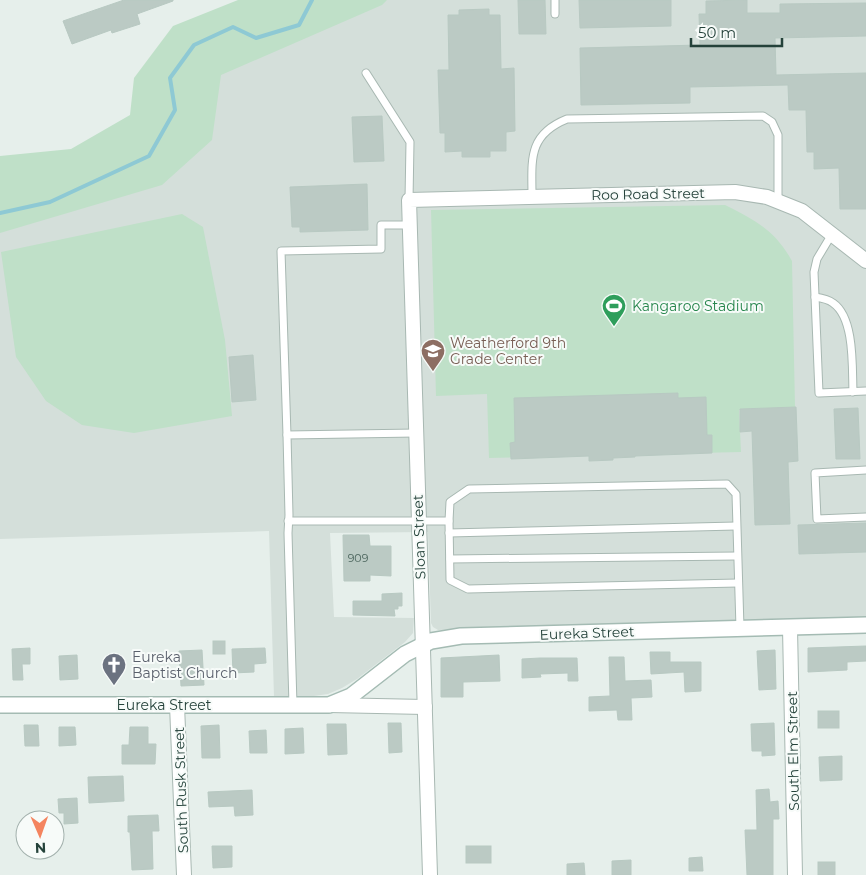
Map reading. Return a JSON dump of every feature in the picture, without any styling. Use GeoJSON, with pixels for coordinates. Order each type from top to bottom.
{"type":"FeatureCollection","features":[{"type":"Feature","properties":{"kind":"street","name":"Roo Road Street"},"geometry":{"type":"LineString","coordinates":[[409,200],[735,192],[767,197],[802,211],[866,261]]}},
{"type":"Feature","properties":{"kind":"street","name":"Sloan Street"},"geometry":{"type":"LineString","coordinates":[[409,200],[430,875]]}},
{"type":"Feature","properties":{"kind":"street","name":"Eureka Street"},"geometry":{"type":"LineString","coordinates":[[329,705],[351,696],[405,654],[431,641],[461,636],[866,625]]}},
{"type":"Feature","properties":{"kind":"street","name":"South Elm Street"},"geometry":{"type":"LineString","coordinates":[[790,628],[796,875]]}},
{"type":"Feature","properties":{"kind":"street","name":"Eureka Street"},"geometry":{"type":"LineString","coordinates":[[0,704],[425,707]]}},
{"type":"Feature","properties":{"kind":"street","name":"South Rusk Street"},"geometry":{"type":"LineString","coordinates":[[178,705],[184,875]]}},
{"type":"Feature","properties":{"kind":"lane"},"geometry":{"type":"LineString","coordinates":[[555,0],[555,14]]}},
{"type":"Feature","properties":{"kind":"lane"},"geometry":{"type":"LineString","coordinates":[[366,73],[410,142],[409,200]]}},
{"type":"Feature","properties":{"kind":"lane"},"geometry":{"type":"LineString","coordinates":[[532,197],[532,155],[537,143],[550,128],[567,120],[763,116],[772,122],[778,135],[778,201]]}},
{"type":"Feature","properties":{"kind":"lane"},"geometry":{"type":"LineString","coordinates":[[293,706],[281,251],[381,249],[381,225],[410,224]]}},
{"type":"Feature","properties":{"kind":"lane"},"geometry":{"type":"LineString","coordinates":[[832,234],[817,259],[814,272],[819,393],[866,391]]}},
{"type":"Feature","properties":{"kind":"lane"},"geometry":{"type":"LineString","coordinates":[[815,297],[827,299],[834,303],[844,317],[848,328],[852,353],[853,392]]}},
{"type":"Feature","properties":{"kind":"lane"},"geometry":{"type":"LineString","coordinates":[[287,435],[416,433]]}},
{"type":"Feature","properties":{"kind":"lane"},"geometry":{"type":"LineString","coordinates":[[866,470],[815,472],[817,519],[866,517]]}},
{"type":"Feature","properties":{"kind":"lane"},"geometry":{"type":"LineString","coordinates":[[738,583],[468,589],[450,580],[450,502],[469,489],[727,484],[736,494],[740,629]]}},
{"type":"Feature","properties":{"kind":"lane"},"geometry":{"type":"LineString","coordinates":[[288,521],[449,521]]}},
{"type":"Feature","properties":{"kind":"lane"},"geometry":{"type":"LineString","coordinates":[[449,533],[736,526]]}},
{"type":"Feature","properties":{"kind":"lane"},"geometry":{"type":"LineString","coordinates":[[450,559],[737,556]]}},
{"type":"Feature","properties":{"kind":"shaded area","name":"Weatherford 9th Grade Center"},"geometry":{"type":"Polygon","coordinates":[[[313,0],[866,0],[866,617],[438,630],[431,623],[428,532],[330,533],[334,617],[414,618],[413,633],[405,642],[357,679],[342,688],[328,694],[307,697],[274,697],[269,531],[0,539],[0,213],[174,110],[313,0]]]}},
{"type":"Feature","properties":{"kind":"green space"},"geometry":{"type":"Polygon","coordinates":[[[238,0],[387,0],[382,5],[221,75],[212,140],[162,185],[0,233],[0,156],[71,149],[130,115],[134,78],[173,26],[238,0]]]}},
{"type":"Feature","properties":{"kind":"green space","name":"Kangaroo Stadium"},"geometry":{"type":"Polygon","coordinates":[[[725,205],[763,227],[779,241],[792,261],[795,407],[739,410],[741,452],[489,458],[487,394],[436,396],[431,210],[725,205]]]}},
{"type":"Feature","properties":{"kind":"green space"},"geometry":{"type":"Polygon","coordinates":[[[182,214],[203,227],[225,340],[232,416],[134,433],[82,425],[46,401],[16,357],[1,252],[182,214]]]}},
{"type":"Feature","properties":{"kind":"building"},"geometry":{"type":"Polygon","coordinates":[[[124,0],[173,1],[137,14],[140,24],[112,33],[111,30],[72,44],[63,21],[124,0]]]}},
{"type":"Feature","properties":{"kind":"building"},"geometry":{"type":"Polygon","coordinates":[[[518,0],[545,0],[546,34],[519,34],[518,0]]]}},
{"type":"Feature","properties":{"kind":"building"},"geometry":{"type":"Polygon","coordinates":[[[579,0],[671,0],[671,26],[580,28],[579,0]]]}},
{"type":"Feature","properties":{"kind":"building"},"geometry":{"type":"Polygon","coordinates":[[[747,0],[747,13],[780,13],[780,4],[866,3],[866,36],[775,38],[776,75],[866,73],[866,209],[840,209],[839,168],[814,169],[814,152],[807,152],[806,110],[789,110],[788,85],[690,87],[690,103],[581,105],[580,48],[700,45],[699,14],[706,14],[706,1],[747,0]]]}},
{"type":"Feature","properties":{"kind":"building"},"geometry":{"type":"Polygon","coordinates":[[[489,9],[489,15],[500,15],[501,69],[514,68],[515,131],[506,132],[506,151],[490,151],[490,157],[462,157],[462,151],[445,152],[445,133],[440,133],[438,70],[449,70],[448,15],[459,15],[459,10],[489,9]]]}},
{"type":"Feature","properties":{"kind":"building"},"geometry":{"type":"Polygon","coordinates":[[[382,116],[384,161],[354,162],[352,117],[382,116]]]}},
{"type":"Feature","properties":{"kind":"building"},"geometry":{"type":"Polygon","coordinates":[[[367,184],[368,230],[300,232],[300,227],[292,227],[290,187],[367,184]]]}},
{"type":"Feature","properties":{"kind":"building"},"geometry":{"type":"Polygon","coordinates":[[[253,355],[256,400],[232,402],[229,357],[253,355]]]}},
{"type":"Feature","properties":{"kind":"building"},"geometry":{"type":"Polygon","coordinates":[[[678,393],[678,398],[706,397],[707,435],[712,435],[712,453],[635,456],[613,458],[613,460],[589,461],[589,456],[511,459],[510,443],[515,442],[514,398],[678,393]]]}},
{"type":"Feature","properties":{"kind":"building"},"geometry":{"type":"Polygon","coordinates":[[[796,407],[798,461],[788,462],[790,524],[755,525],[752,431],[740,432],[740,409],[796,407]]]}},
{"type":"Feature","properties":{"kind":"building"},"geometry":{"type":"Polygon","coordinates":[[[858,408],[860,459],[836,459],[834,409],[858,408]]]}},
{"type":"Feature","properties":{"kind":"building"},"geometry":{"type":"Polygon","coordinates":[[[866,523],[866,552],[799,554],[798,525],[866,523]]]}},
{"type":"Feature","properties":{"kind":"building"},"geometry":{"type":"Polygon","coordinates":[[[343,535],[369,535],[370,546],[391,546],[391,576],[370,575],[370,581],[344,581],[343,535]]]}},
{"type":"Feature","properties":{"kind":"building"},"geometry":{"type":"Polygon","coordinates":[[[402,593],[402,606],[394,609],[395,616],[353,615],[353,601],[382,601],[382,594],[402,593]]]}},
{"type":"Feature","properties":{"kind":"building"},"geometry":{"type":"Polygon","coordinates":[[[213,641],[225,641],[225,654],[213,654],[213,641]]]}},
{"type":"Feature","properties":{"kind":"building"},"geometry":{"type":"Polygon","coordinates":[[[866,646],[866,661],[847,662],[847,670],[808,672],[808,648],[866,646]]]}},
{"type":"Feature","properties":{"kind":"building"},"geometry":{"type":"Polygon","coordinates":[[[30,648],[30,664],[22,664],[23,680],[13,680],[12,649],[30,648]]]}},
{"type":"Feature","properties":{"kind":"building"},"geometry":{"type":"Polygon","coordinates":[[[265,648],[266,663],[254,664],[254,672],[233,673],[232,649],[265,648]]]}},
{"type":"Feature","properties":{"kind":"building"},"geometry":{"type":"Polygon","coordinates":[[[202,650],[204,685],[181,686],[179,651],[202,650]]]}},
{"type":"Feature","properties":{"kind":"building"},"geometry":{"type":"Polygon","coordinates":[[[775,650],[776,689],[759,690],[757,651],[775,650]]]}},
{"type":"Feature","properties":{"kind":"building"},"geometry":{"type":"Polygon","coordinates":[[[650,652],[670,652],[670,662],[701,662],[701,691],[685,692],[684,672],[651,674],[650,652]]]}},
{"type":"Feature","properties":{"kind":"building"},"geometry":{"type":"Polygon","coordinates":[[[77,655],[78,679],[60,680],[59,656],[77,655]]]}},
{"type":"Feature","properties":{"kind":"building"},"geometry":{"type":"Polygon","coordinates":[[[499,655],[500,681],[463,682],[463,697],[441,697],[441,658],[499,655]]]}},
{"type":"Feature","properties":{"kind":"building"},"geometry":{"type":"Polygon","coordinates":[[[609,657],[624,657],[625,681],[651,680],[652,697],[631,698],[632,720],[618,720],[617,710],[589,711],[589,697],[610,696],[609,657]]]}},
{"type":"Feature","properties":{"kind":"building"},"geometry":{"type":"Polygon","coordinates":[[[577,658],[578,681],[568,681],[568,673],[540,674],[541,677],[522,678],[522,659],[577,658]]]}},
{"type":"Feature","properties":{"kind":"building"},"geometry":{"type":"Polygon","coordinates":[[[818,711],[839,711],[839,728],[818,728],[818,711]]]}},
{"type":"Feature","properties":{"kind":"building"},"geometry":{"type":"Polygon","coordinates":[[[388,723],[401,723],[402,752],[389,753],[388,723]]]}},
{"type":"Feature","properties":{"kind":"building"},"geometry":{"type":"Polygon","coordinates":[[[774,723],[775,755],[762,756],[762,751],[752,751],[751,724],[774,723]]]}},
{"type":"Feature","properties":{"kind":"building"},"geometry":{"type":"Polygon","coordinates":[[[327,724],[346,724],[347,754],[328,755],[327,724]]]}},
{"type":"Feature","properties":{"kind":"building"},"geometry":{"type":"Polygon","coordinates":[[[24,725],[38,725],[39,746],[25,746],[24,725]]]}},
{"type":"Feature","properties":{"kind":"building"},"geometry":{"type":"Polygon","coordinates":[[[219,725],[220,758],[202,758],[201,726],[219,725]]]}},
{"type":"Feature","properties":{"kind":"building"},"geometry":{"type":"Polygon","coordinates":[[[59,727],[75,727],[76,745],[59,746],[59,727]]]}},
{"type":"Feature","properties":{"kind":"building"},"geometry":{"type":"Polygon","coordinates":[[[130,727],[148,727],[148,744],[156,744],[155,764],[122,764],[122,745],[129,745],[130,727]]]}},
{"type":"Feature","properties":{"kind":"building"},"geometry":{"type":"Polygon","coordinates":[[[303,728],[304,753],[285,754],[285,729],[303,728]]]}},
{"type":"Feature","properties":{"kind":"building"},"geometry":{"type":"Polygon","coordinates":[[[266,730],[267,753],[250,753],[249,731],[266,730]]]}},
{"type":"Feature","properties":{"kind":"building"},"geometry":{"type":"Polygon","coordinates":[[[842,756],[842,780],[820,781],[819,757],[842,756]]]}},
{"type":"Feature","properties":{"kind":"building"},"geometry":{"type":"Polygon","coordinates":[[[123,776],[124,801],[89,803],[88,777],[123,776]]]}},
{"type":"Feature","properties":{"kind":"building"},"geometry":{"type":"Polygon","coordinates":[[[769,789],[770,802],[778,801],[779,819],[773,819],[773,875],[747,875],[745,830],[757,830],[756,790],[769,789]]]}},
{"type":"Feature","properties":{"kind":"building"},"geometry":{"type":"Polygon","coordinates":[[[252,790],[253,815],[235,816],[234,806],[209,807],[208,792],[252,790]]]}},
{"type":"Feature","properties":{"kind":"building"},"geometry":{"type":"Polygon","coordinates":[[[77,798],[78,823],[65,824],[65,810],[59,810],[58,799],[77,798]]]}},
{"type":"Feature","properties":{"kind":"building"},"geometry":{"type":"Polygon","coordinates":[[[158,815],[159,831],[152,831],[153,869],[132,870],[128,816],[158,815]]]}},
{"type":"Feature","properties":{"kind":"building"},"geometry":{"type":"Polygon","coordinates":[[[212,846],[232,846],[232,867],[213,868],[212,846]]]}},
{"type":"Feature","properties":{"kind":"building"},"geometry":{"type":"Polygon","coordinates":[[[466,846],[491,846],[491,863],[466,863],[466,846]]]}},
{"type":"Feature","properties":{"kind":"building"},"geometry":{"type":"Polygon","coordinates":[[[702,857],[703,871],[689,871],[689,858],[702,857]]]}},
{"type":"Feature","properties":{"kind":"building"},"geometry":{"type":"Polygon","coordinates":[[[631,860],[631,875],[612,875],[612,861],[631,860]]]}},
{"type":"Feature","properties":{"kind":"building"},"geometry":{"type":"Polygon","coordinates":[[[818,862],[835,862],[835,875],[818,875],[818,862]]]}},
{"type":"Feature","properties":{"kind":"building"},"geometry":{"type":"Polygon","coordinates":[[[584,863],[585,875],[567,875],[567,864],[584,863]]]}},
{"type":"Feature","properties":{"kind":"waterway"},"geometry":{"type":"LineString","coordinates":[[0,213],[50,202],[149,156],[175,110],[170,78],[194,45],[233,27],[256,38],[299,25],[312,0]]}},
{"type":"Feature","properties":{"kind":"place","name":"Kangaroo Stadium"},"geometry":{"type":"Point","coordinates":[614,327]}},
{"type":"Feature","properties":{"kind":"place","name":"Weatherford 9th Grade Center"},"geometry":{"type":"Point","coordinates":[433,372]}},
{"type":"Feature","properties":{"kind":"place","name":"Eureka Baptist Church"},"geometry":{"type":"Point","coordinates":[114,686]}}]}
